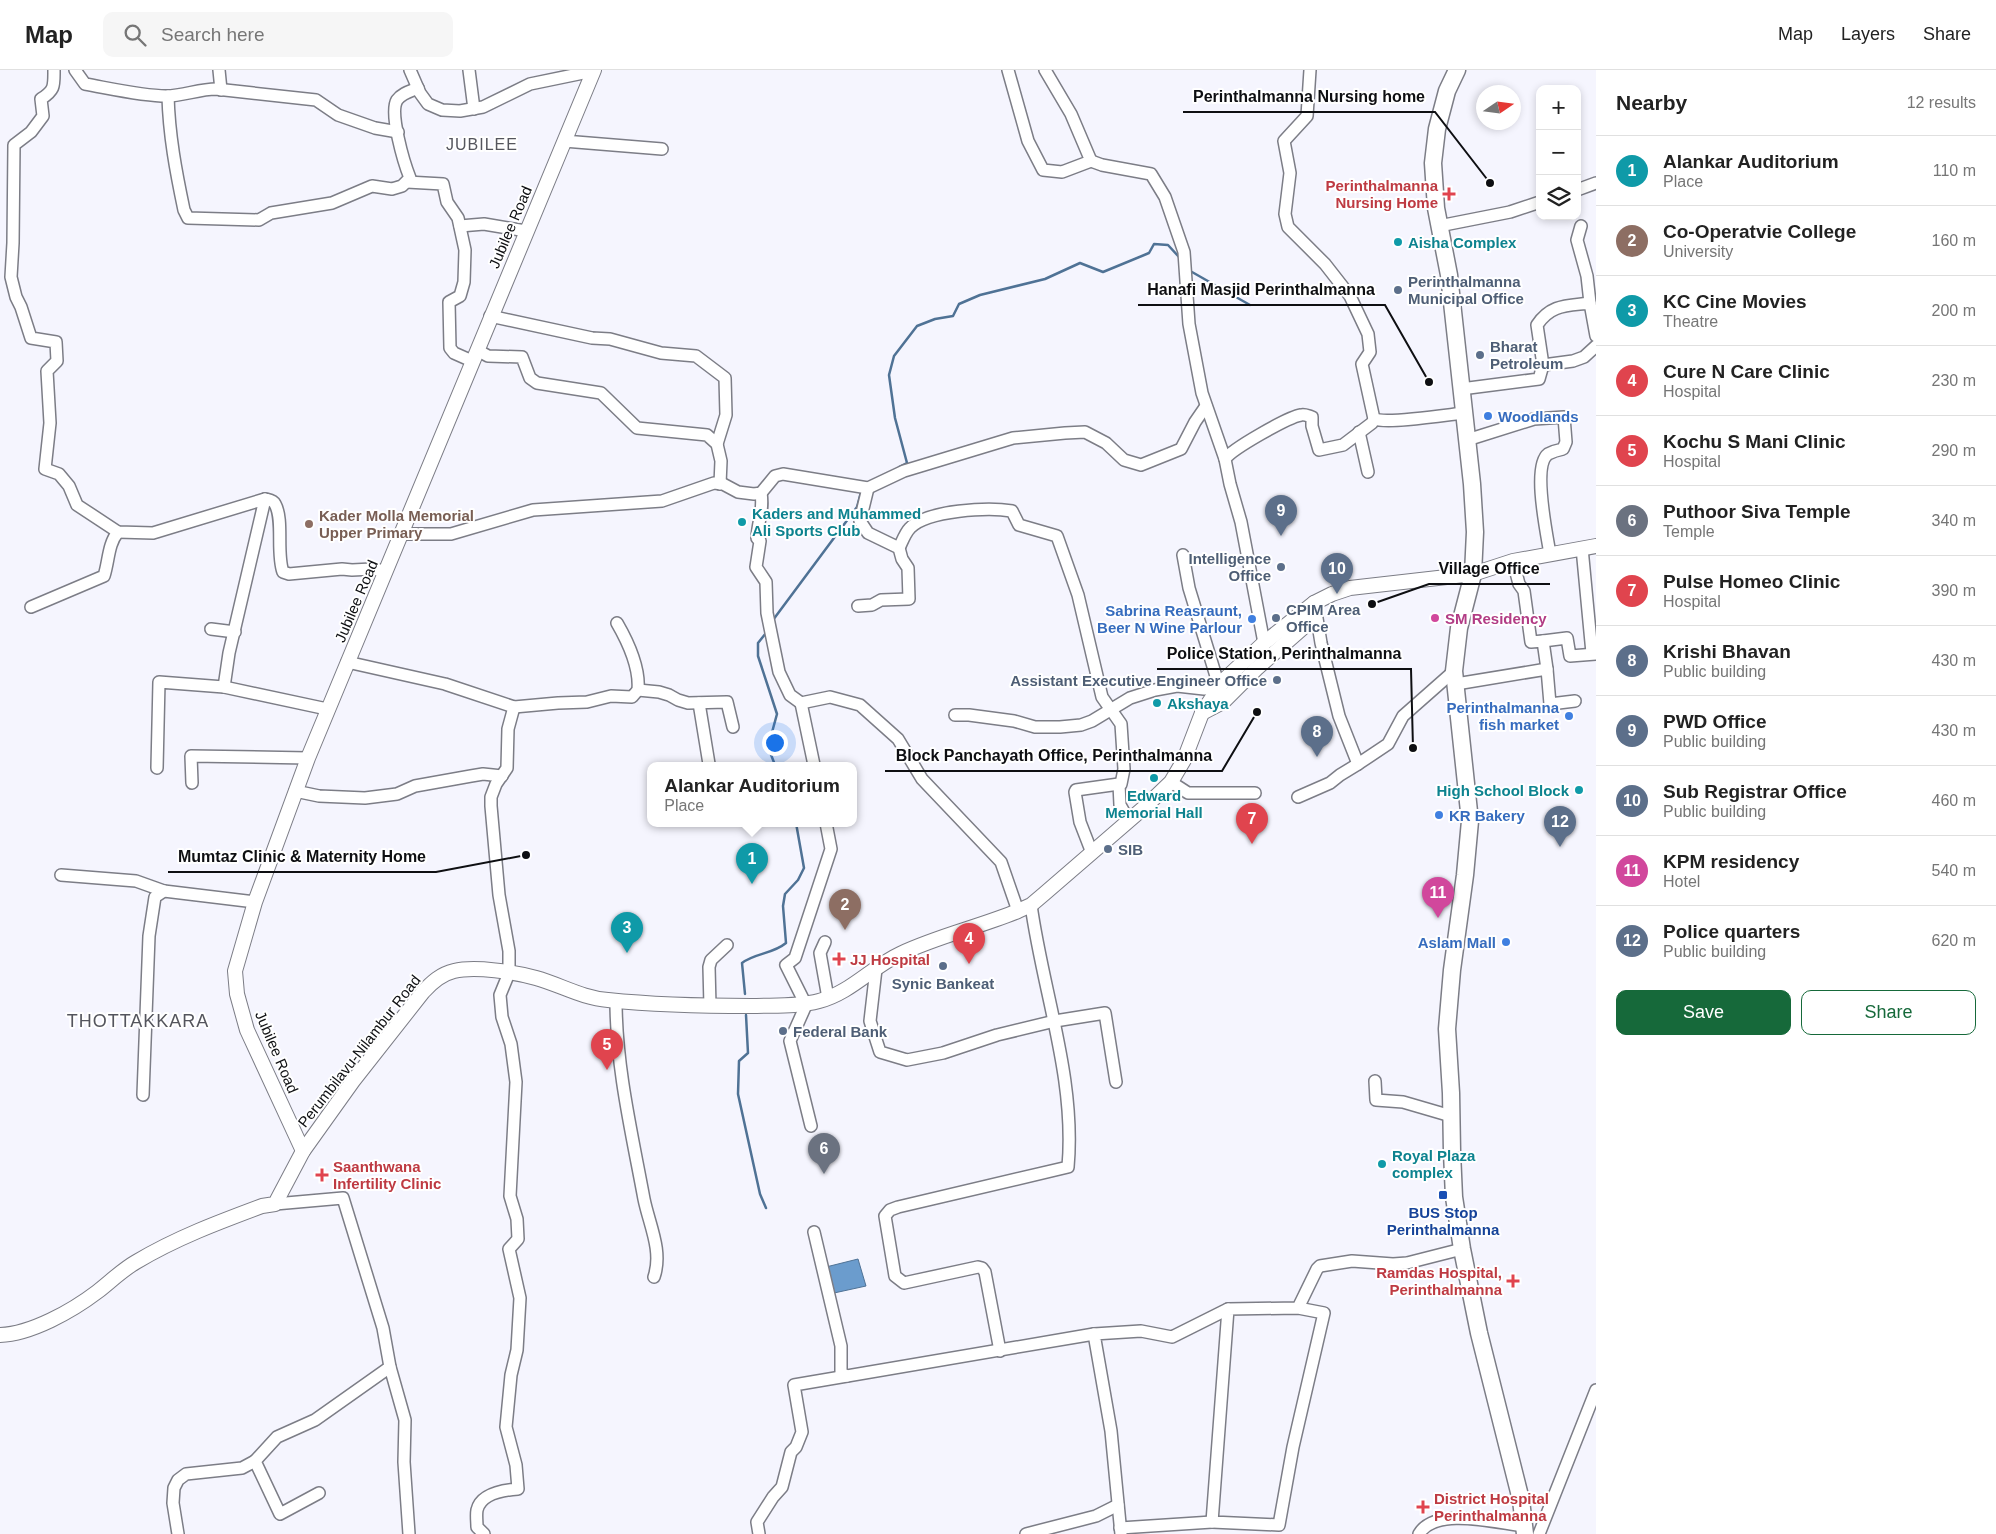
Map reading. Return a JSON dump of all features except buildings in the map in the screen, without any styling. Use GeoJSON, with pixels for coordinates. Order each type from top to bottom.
{"type":"FeatureCollection","features":[{"type":"Feature","properties":{"kind":"highway"},"geometry":{"type":"LineString","coordinates":[[1456,70],[1447,91],[1436,128],[1433,164],[1436,208],[1448,275],[1464,413],[1475,532],[1473,574],[1459,628],[1455,677],[1470,821],[1452,970],[1447,1029],[1454,1197],[1462,1250],[1479,1333],[1521,1500],[1525,1530]]}},
{"type":"Feature","properties":{"kind":"main road","name":"Jubilee Road"},"geometry":{"type":"LineString","coordinates":[[303,1151],[247,1030],[238,994],[236,971],[255,902],[327,708],[386,571],[593,70]]}},
{"type":"Feature","properties":{"kind":"main road","name":"Perumbilavu-Nilambur Road"},"geometry":{"type":"LineString","coordinates":[[275,1204],[303,1151],[353,1081],[433,981],[454,970],[484,970],[537,978],[588,997],[616,1001],[710,1006],[806,1004],[828,998],[853,985],[890,959],[915,947],[1031,905],[1129,821],[1171,782],[1184,760],[1202,712],[1219,686],[1264,643],[1314,603],[1350,588],[1473,574],[1513,561],[1589,547]]}},
{"type":"Feature","properties":{"kind":"main road"},"geometry":{"type":"LineString","coordinates":[[1202,712],[1223,702],[1281,646],[1306,625],[1311,619],[1314,603]]}},
{"type":"Feature","properties":{"kind":"main road"},"geometry":{"type":"LineString","coordinates":[[0,1335],[20,1332],[42,1324],[96,1293],[135,1262],[186,1235],[262,1206],[275,1204]]}},
{"type":"Feature","properties":{"kind":"street"},"geometry":{"type":"LineString","coordinates":[[54,70],[54,87],[41,99],[43,116],[31,132],[14,145],[11,278],[31,338],[56,342],[57,361],[47,371],[50,424],[45,469],[59,474],[69,486],[77,505],[118,532],[152,534],[265,499],[272,500],[278,514],[283,572],[289,574],[342,569],[386,571]]}},
{"type":"Feature","properties":{"kind":"street"},"geometry":{"type":"LineString","coordinates":[[75,70],[85,84],[168,96],[204,89],[316,100],[338,115],[375,128],[398,132]]}},
{"type":"Feature","properties":{"kind":"street"},"geometry":{"type":"LineString","coordinates":[[219,70],[221,90]]}},
{"type":"Feature","properties":{"kind":"street"},"geometry":{"type":"LineString","coordinates":[[410,70],[428,104],[442,110],[460,111],[483,107],[530,84],[593,70]]}},
{"type":"Feature","properties":{"kind":"street"},"geometry":{"type":"LineString","coordinates":[[469,70],[474,109]]}},
{"type":"Feature","properties":{"kind":"street"},"geometry":{"type":"LineString","coordinates":[[1008,70],[1028,141],[1043,170],[1062,172],[1091,160]]}},
{"type":"Feature","properties":{"kind":"street"},"geometry":{"type":"LineString","coordinates":[[1045,70],[1071,114],[1091,160],[1102,166],[1151,174],[1165,197],[1184,252],[1189,324],[1202,393],[1225,459],[1241,522],[1264,643]]}},
{"type":"Feature","properties":{"kind":"street"},"geometry":{"type":"LineString","coordinates":[[1225,459],[1234,449],[1263,434],[1274,425],[1302,414],[1312,417],[1312,426],[1319,450],[1343,445],[1372,423],[1374,419],[1362,364],[1370,352],[1368,334],[1350,296],[1325,264],[1288,227],[1285,214],[1290,173],[1284,141],[1307,116],[1310,70]]}},
{"type":"Feature","properties":{"kind":"street"},"geometry":{"type":"LineString","coordinates":[[407,182],[410,178],[400,147],[394,108],[397,100],[405,93],[418,88]]}},
{"type":"Feature","properties":{"kind":"street"},"geometry":{"type":"LineString","coordinates":[[168,96],[168,124],[173,155],[184,210],[188,218],[259,220],[271,213],[332,203],[372,186],[392,189],[407,182],[444,184],[447,202],[458,218],[465,250],[464,282],[460,296],[449,302],[450,348],[454,354],[522,357],[530,378],[537,383],[600,393],[637,428],[707,435],[717,444]]}},
{"type":"Feature","properties":{"kind":"street"},"geometry":{"type":"LineString","coordinates":[[564,141],[662,149]]}},
{"type":"Feature","properties":{"kind":"street"},"geometry":{"type":"LineString","coordinates":[[1581,189],[1596,183]]}},
{"type":"Feature","properties":{"kind":"street"},"geometry":{"type":"LineString","coordinates":[[1439,226],[1510,212],[1536,203]]}},
{"type":"Feature","properties":{"kind":"street"},"geometry":{"type":"LineString","coordinates":[[460,226],[484,224],[526,231]]}},
{"type":"Feature","properties":{"kind":"street"},"geometry":{"type":"LineString","coordinates":[[1581,226],[1577,240],[1587,276],[1596,336]]}},
{"type":"Feature","properties":{"kind":"street"},"geometry":{"type":"LineString","coordinates":[[1461,389],[1539,379],[1543,364],[1537,325],[1542,316],[1552,308],[1590,303]]}},
{"type":"Feature","properties":{"kind":"street"},"geometry":{"type":"LineString","coordinates":[[490,316],[592,338],[610,339],[661,353],[696,356],[725,378],[726,416],[717,444],[721,461],[720,484]]}},
{"type":"Feature","properties":{"kind":"street"},"geometry":{"type":"LineString","coordinates":[[1543,364],[1573,361],[1584,357],[1596,346]]}},
{"type":"Feature","properties":{"kind":"street"},"geometry":{"type":"LineString","coordinates":[[401,534],[451,534],[533,510],[662,502],[714,483],[738,492],[761,493],[775,476],[783,474],[868,488],[904,471],[1013,438],[1065,433],[1085,432],[1106,443],[1124,460],[1141,465],[1181,449],[1206,406]]}},
{"type":"Feature","properties":{"kind":"street"},"geometry":{"type":"LineString","coordinates":[[1374,419],[1399,420],[1464,413]]}},
{"type":"Feature","properties":{"kind":"street"},"geometry":{"type":"LineString","coordinates":[[1467,440],[1534,419],[1564,417],[1566,442],[1563,449],[1548,454],[1544,459],[1541,471],[1542,510],[1550,554]]}},
{"type":"Feature","properties":{"kind":"street"},"geometry":{"type":"LineString","coordinates":[[1359,432],[1368,472]]}},
{"type":"Feature","properties":{"kind":"street"},"geometry":{"type":"LineString","coordinates":[[868,488],[860,521],[868,533],[899,548]]}},
{"type":"Feature","properties":{"kind":"street"},"geometry":{"type":"LineString","coordinates":[[761,493],[763,508],[758,525],[757,538],[760,541],[756,567],[766,582],[767,613],[779,672],[790,695],[801,704],[813,762]]}},
{"type":"Feature","properties":{"kind":"street"},"geometry":{"type":"LineString","coordinates":[[224,687],[265,499]]}},
{"type":"Feature","properties":{"kind":"street"},"geometry":{"type":"LineString","coordinates":[[858,606],[872,605],[881,600],[908,599],[908,568],[902,559],[899,548],[910,528],[937,514],[967,511],[1012,512],[1019,526],[1057,536],[1078,595],[1102,697],[1121,724],[1124,769],[1121,784],[1119,784],[1120,805],[1129,821]]}},
{"type":"Feature","properties":{"kind":"street"},"geometry":{"type":"LineString","coordinates":[[31,607],[104,576],[109,560],[111,540],[118,532]]}},
{"type":"Feature","properties":{"kind":"street"},"geometry":{"type":"LineString","coordinates":[[1513,561],[1519,584],[1524,591],[1531,642],[1567,638],[1570,656],[1594,653],[1589,547]]}},
{"type":"Feature","properties":{"kind":"street"},"geometry":{"type":"LineString","coordinates":[[955,715],[1014,721],[1035,727],[1081,725],[1092,721],[1130,698],[1177,686],[1204,689],[1219,686],[1189,588],[1183,554]]}},
{"type":"Feature","properties":{"kind":"street"},"geometry":{"type":"LineString","coordinates":[[1314,603],[1321,643],[1340,716],[1358,764]]}},
{"type":"Feature","properties":{"kind":"street"},"geometry":{"type":"LineString","coordinates":[[347,662],[445,684],[514,707],[587,702],[611,696],[632,697],[638,690],[638,674],[626,640],[617,622]]}},
{"type":"Feature","properties":{"kind":"street"},"geometry":{"type":"LineString","coordinates":[[211,629],[235,632]]}},
{"type":"Feature","properties":{"kind":"street"},"geometry":{"type":"LineString","coordinates":[[1543,641],[1550,704],[1575,701]]}},
{"type":"Feature","properties":{"kind":"street"},"geometry":{"type":"LineString","coordinates":[[1298,797],[1330,783],[1340,774],[1388,744],[1403,716],[1455,677],[1546,668]]}},
{"type":"Feature","properties":{"kind":"street"},"geometry":{"type":"LineString","coordinates":[[157,768],[159,682],[224,687],[327,708]]}},
{"type":"Feature","properties":{"kind":"street"},"geometry":{"type":"LineString","coordinates":[[638,690],[659,692],[678,700],[699,703],[727,702],[733,727]]}},
{"type":"Feature","properties":{"kind":"street"},"geometry":{"type":"LineString","coordinates":[[801,704],[830,697],[860,705],[898,739],[922,779],[1001,862],[1018,911]]}},
{"type":"Feature","properties":{"kind":"street"},"geometry":{"type":"LineString","coordinates":[[699,703],[709,762]]}},
{"type":"Feature","properties":{"kind":"street"},"geometry":{"type":"LineString","coordinates":[[484,1534],[477,1527],[477,1509],[486,1497],[499,1491],[518,1489],[516,1465],[506,1427],[511,1375],[517,1350],[520,1298],[509,1249],[518,1240],[517,1219],[510,1196],[516,1082],[511,1044],[502,1017],[500,995],[509,973],[509,951],[499,895],[491,820],[491,797],[498,780],[507,768],[508,729],[514,707]]}},
{"type":"Feature","properties":{"kind":"street"},"geometry":{"type":"LineString","coordinates":[[192,783],[192,756],[308,758]]}},
{"type":"Feature","properties":{"kind":"street"},"geometry":{"type":"LineString","coordinates":[[295,791],[319,796],[365,798],[397,794],[415,786],[477,775],[502,776]]}},
{"type":"Feature","properties":{"kind":"street"},"geometry":{"type":"LineString","coordinates":[[1171,782],[1188,793],[1255,793]]}},
{"type":"Feature","properties":{"kind":"street"},"geometry":{"type":"LineString","coordinates":[[1092,853],[1080,822],[1075,792],[1076,790],[1119,784]]}},
{"type":"Feature","properties":{"kind":"street"},"geometry":{"type":"LineString","coordinates":[[811,1126],[790,1041],[806,1004],[786,965],[795,958],[831,848],[827,827]]}},
{"type":"Feature","properties":{"kind":"street"},"geometry":{"type":"LineString","coordinates":[[61,875],[136,881],[164,891],[255,902]]}},
{"type":"Feature","properties":{"kind":"street"},"geometry":{"type":"LineString","coordinates":[[143,1095],[149,936],[156,897],[164,891]]}},
{"type":"Feature","properties":{"kind":"street"},"geometry":{"type":"LineString","coordinates":[[1000,1351],[985,1272],[982,1268],[978,1267],[904,1282],[899,1281],[895,1276],[885,1216],[890,1210],[898,1207],[1068,1168],[1070,1146],[1067,1097],[1055,1021],[1035,934],[1031,905]]}},
{"type":"Feature","properties":{"kind":"street"},"geometry":{"type":"LineString","coordinates":[[825,942],[820,953],[828,998]]}},
{"type":"Feature","properties":{"kind":"street"},"geometry":{"type":"LineString","coordinates":[[710,1006],[709,967],[712,960],[727,945]]}},
{"type":"Feature","properties":{"kind":"street"},"geometry":{"type":"LineString","coordinates":[[876,969],[870,1022],[880,1052],[907,1060],[943,1053],[997,1035],[1055,1021],[1105,1013],[1116,1082]]}},
{"type":"Feature","properties":{"kind":"street"},"geometry":{"type":"LineString","coordinates":[[616,1001],[616,1034],[625,1091],[646,1207],[655,1238],[656,1270],[654,1277]]}},
{"type":"Feature","properties":{"kind":"street"},"geometry":{"type":"LineString","coordinates":[[1375,1081],[1376,1100],[1403,1102],[1451,1116]]}},
{"type":"Feature","properties":{"kind":"street"},"geometry":{"type":"LineString","coordinates":[[275,1204],[343,1198],[383,1328],[390,1367],[405,1420],[404,1462],[409,1534]]}},
{"type":"Feature","properties":{"kind":"street"},"geometry":{"type":"LineString","coordinates":[[814,1232],[842,1346],[841,1373],[846,1376]]}},
{"type":"Feature","properties":{"kind":"street"},"geometry":{"type":"LineString","coordinates":[[1298,1308],[1320,1266],[1352,1261],[1393,1264],[1407,1263],[1462,1250]]}},
{"type":"Feature","properties":{"kind":"street"},"geometry":{"type":"LineString","coordinates":[[759,1534],[757,1522],[773,1497],[782,1487],[791,1452],[796,1447],[802,1432],[794,1385],[1094,1334],[1142,1331],[1172,1337],[1228,1309],[1298,1308],[1324,1313],[1293,1446],[1281,1503],[1279,1525],[1212,1522],[1121,1531],[1111,1431],[1094,1334]]}},
{"type":"Feature","properties":{"kind":"street"},"geometry":{"type":"LineString","coordinates":[[1212,1522],[1228,1309]]}},
{"type":"Feature","properties":{"kind":"street"},"geometry":{"type":"LineString","coordinates":[[178,1534],[173,1503],[174,1488],[178,1480],[186,1474],[242,1468],[256,1460],[277,1437],[315,1420],[390,1367]]}},
{"type":"Feature","properties":{"kind":"street"},"geometry":{"type":"LineString","coordinates":[[1540,1534],[1596,1390]]}},
{"type":"Feature","properties":{"kind":"street"},"geometry":{"type":"LineString","coordinates":[[256,1460],[280,1514],[319,1493]]}},
{"type":"Feature","properties":{"kind":"street"},"geometry":{"type":"LineString","coordinates":[[1026,1534],[1096,1516],[1118,1505]]}},
{"type":"Feature","properties":{"kind":"street"},"geometry":{"type":"LineString","coordinates":[[1419,1534],[1422,1529],[1435,1521],[1451,1517],[1525,1530]]}},
{"type":"Feature","properties":{"kind":"water"},"geometry":{"type":"Polygon","coordinates":[[[858,1259],[866,1286],[834,1293],[826,1267],[858,1259]]]}},
{"type":"Feature","properties":{"kind":"waterway"},"geometry":{"type":"LineString","coordinates":[[899,467],[907,463],[895,418],[889,375],[894,356],[917,326],[935,319],[953,316],[959,304],[980,295],[1045,279],[1080,263],[1103,272],[1149,253],[1154,244],[1168,245],[1179,257]]}},
{"type":"Feature","properties":{"kind":"waterway"},"geometry":{"type":"LineString","coordinates":[[1192,272],[1250,305]]}},
{"type":"Feature","properties":{"kind":"waterway"},"geometry":{"type":"LineString","coordinates":[[773,620],[857,507],[861,492]]}},
{"type":"Feature","properties":{"kind":"waterway"},"geometry":{"type":"LineString","coordinates":[[766,633],[758,643],[758,656],[777,714],[768,747],[774,762]]}},
{"type":"Feature","properties":{"kind":"waterway"},"geometry":{"type":"LineString","coordinates":[[745,994],[742,963],[781,947],[786,943],[783,906],[785,894],[798,880],[804,868],[797,827]]}},
{"type":"Feature","properties":{"kind":"waterway"},"geometry":{"type":"LineString","coordinates":[[746,1015],[748,1053],[739,1061],[738,1094],[760,1194],[766,1208]]}},
{"type":"Feature","properties":{"kind":"place","name":"Perinthalmanna Nursing home"},"geometry":{"type":"Point","coordinates":[1490,183]}},
{"type":"Feature","properties":{"kind":"place","name":"Perinthalmanna Nursing Home"},"geometry":{"type":"Point","coordinates":[1449,194]}},
{"type":"Feature","properties":{"kind":"place","name":"Aisha Complex"},"geometry":{"type":"Point","coordinates":[1398,242]}},
{"type":"Feature","properties":{"kind":"place","name":"Perinthalmanna Municipal Office"},"geometry":{"type":"Point","coordinates":[1398,290]}},
{"type":"Feature","properties":{"kind":"place","name":"Bharat Petroleum"},"geometry":{"type":"Point","coordinates":[1480,355]}},
{"type":"Feature","properties":{"kind":"place","name":"Hanafi Masjid Perinthalmanna"},"geometry":{"type":"Point","coordinates":[1429,382]}},
{"type":"Feature","properties":{"kind":"place","name":"Woodlands"},"geometry":{"type":"Point","coordinates":[1488,416]}},
{"type":"Feature","properties":{"kind":"place","name":"Kaders and Muhammed Ali Sports Club"},"geometry":{"type":"Point","coordinates":[742,522]}},
{"type":"Feature","properties":{"kind":"place","name":"Kader Molla Memorial Upper Primary"},"geometry":{"type":"Point","coordinates":[309,524]}},
{"type":"Feature","properties":{"kind":"place","name":"PWD Office"},"geometry":{"type":"Point","coordinates":[1281,536]}},
{"type":"Feature","properties":{"kind":"place","name":"Intelligence Office"},"geometry":{"type":"Point","coordinates":[1281,567]}},
{"type":"Feature","properties":{"kind":"place","name":"Sub Registrar Office"},"geometry":{"type":"Point","coordinates":[1337,594]}},
{"type":"Feature","properties":{"kind":"place","name":"Village Office"},"geometry":{"type":"Point","coordinates":[1372,604]}},
{"type":"Feature","properties":{"kind":"place","name":"CPIM Area Office"},"geometry":{"type":"Point","coordinates":[1276,618]}},
{"type":"Feature","properties":{"kind":"place","name":"SM Residency"},"geometry":{"type":"Point","coordinates":[1435,618]}},
{"type":"Feature","properties":{"kind":"place","name":"Sabrina Reasraunt, Beer N Wine Parlour"},"geometry":{"type":"Point","coordinates":[1252,619]}},
{"type":"Feature","properties":{"kind":"place","name":"Assistant Executive Engineer Office"},"geometry":{"type":"Point","coordinates":[1277,680]}},
{"type":"Feature","properties":{"kind":"place","name":"Akshaya"},"geometry":{"type":"Point","coordinates":[1157,703]}},
{"type":"Feature","properties":{"kind":"place","name":"Block Panchayath Office, Perinthalmanna"},"geometry":{"type":"Point","coordinates":[1257,712]}},
{"type":"Feature","properties":{"kind":"place","name":"Perinthalmanna fish market"},"geometry":{"type":"Point","coordinates":[1569,716]}},
{"type":"Feature","properties":{"kind":"place","name":"Police Station, Perinthalmanna"},"geometry":{"type":"Point","coordinates":[1413,748]}},
{"type":"Feature","properties":{"kind":"place","name":"Krishi Bhavan"},"geometry":{"type":"Point","coordinates":[1317,757]}},
{"type":"Feature","properties":{"kind":"place","name":"Edward Memorial Hall"},"geometry":{"type":"Point","coordinates":[1154,778]}},
{"type":"Feature","properties":{"kind":"place","name":"High School Block"},"geometry":{"type":"Point","coordinates":[1579,790]}},
{"type":"Feature","properties":{"kind":"place","name":"KR Bakery"},"geometry":{"type":"Point","coordinates":[1439,815]}},
{"type":"Feature","properties":{"kind":"place","name":"Pulse Homeo Clinic"},"geometry":{"type":"Point","coordinates":[1252,844]}},
{"type":"Feature","properties":{"kind":"place","name":"Police quarters"},"geometry":{"type":"Point","coordinates":[1560,847]}},
{"type":"Feature","properties":{"kind":"place","name":"SIB"},"geometry":{"type":"Point","coordinates":[1108,849]}},
{"type":"Feature","properties":{"kind":"place","name":"Mumtaz Clinic & Maternity Home"},"geometry":{"type":"Point","coordinates":[526,855]}},
{"type":"Feature","properties":{"kind":"place","name":"Alankar Auditorium"},"geometry":{"type":"Point","coordinates":[752,884]}},
{"type":"Feature","properties":{"kind":"place","name":"KPM residency"},"geometry":{"type":"Point","coordinates":[1438,918]}},
{"type":"Feature","properties":{"kind":"place","name":"Co-Operatvie College"},"geometry":{"type":"Point","coordinates":[845,930]}},
{"type":"Feature","properties":{"kind":"place","name":"Aslam Mall"},"geometry":{"type":"Point","coordinates":[1506,942]}},
{"type":"Feature","properties":{"kind":"place","name":"KC Cine Movies"},"geometry":{"type":"Point","coordinates":[627,953]}},
{"type":"Feature","properties":{"kind":"place","name":"JJ Hospital"},"geometry":{"type":"Point","coordinates":[839,959]}},
{"type":"Feature","properties":{"kind":"place","name":"Cure N Care Clinic"},"geometry":{"type":"Point","coordinates":[969,964]}},
{"type":"Feature","properties":{"kind":"place","name":"Synic Bankeat"},"geometry":{"type":"Point","coordinates":[943,966]}},
{"type":"Feature","properties":{"kind":"place","name":"Federal Bank"},"geometry":{"type":"Point","coordinates":[783,1031]}},
{"type":"Feature","properties":{"kind":"place","name":"Kochu S Mani Clinic"},"geometry":{"type":"Point","coordinates":[607,1070]}},
{"type":"Feature","properties":{"kind":"place","name":"Royal Plaza complex"},"geometry":{"type":"Point","coordinates":[1382,1164]}},
{"type":"Feature","properties":{"kind":"place","name":"Puthoor Siva Temple"},"geometry":{"type":"Point","coordinates":[824,1174]}},
{"type":"Feature","properties":{"kind":"place","name":"Saanthwana Infertility Clinic"},"geometry":{"type":"Point","coordinates":[322,1175]}},
{"type":"Feature","properties":{"kind":"place","name":"BUS Stop Perinthalmanna"},"geometry":{"type":"Point","coordinates":[1443,1195]}},
{"type":"Feature","properties":{"kind":"place","name":"Ramdas Hospital, Perinthalmanna"},"geometry":{"type":"Point","coordinates":[1513,1281]}},
{"type":"Feature","properties":{"kind":"place","name":"District Hospital Perinthalmanna"},"geometry":{"type":"Point","coordinates":[1423,1507]}},
{"type":"Feature","properties":{"kind":"district","name":"JUBILEE"},"geometry":{"type":"Point","coordinates":[482,144]}},
{"type":"Feature","properties":{"kind":"district","name":"THOTTAKKARA"},"geometry":{"type":"Point","coordinates":[138,1021]}}]}
